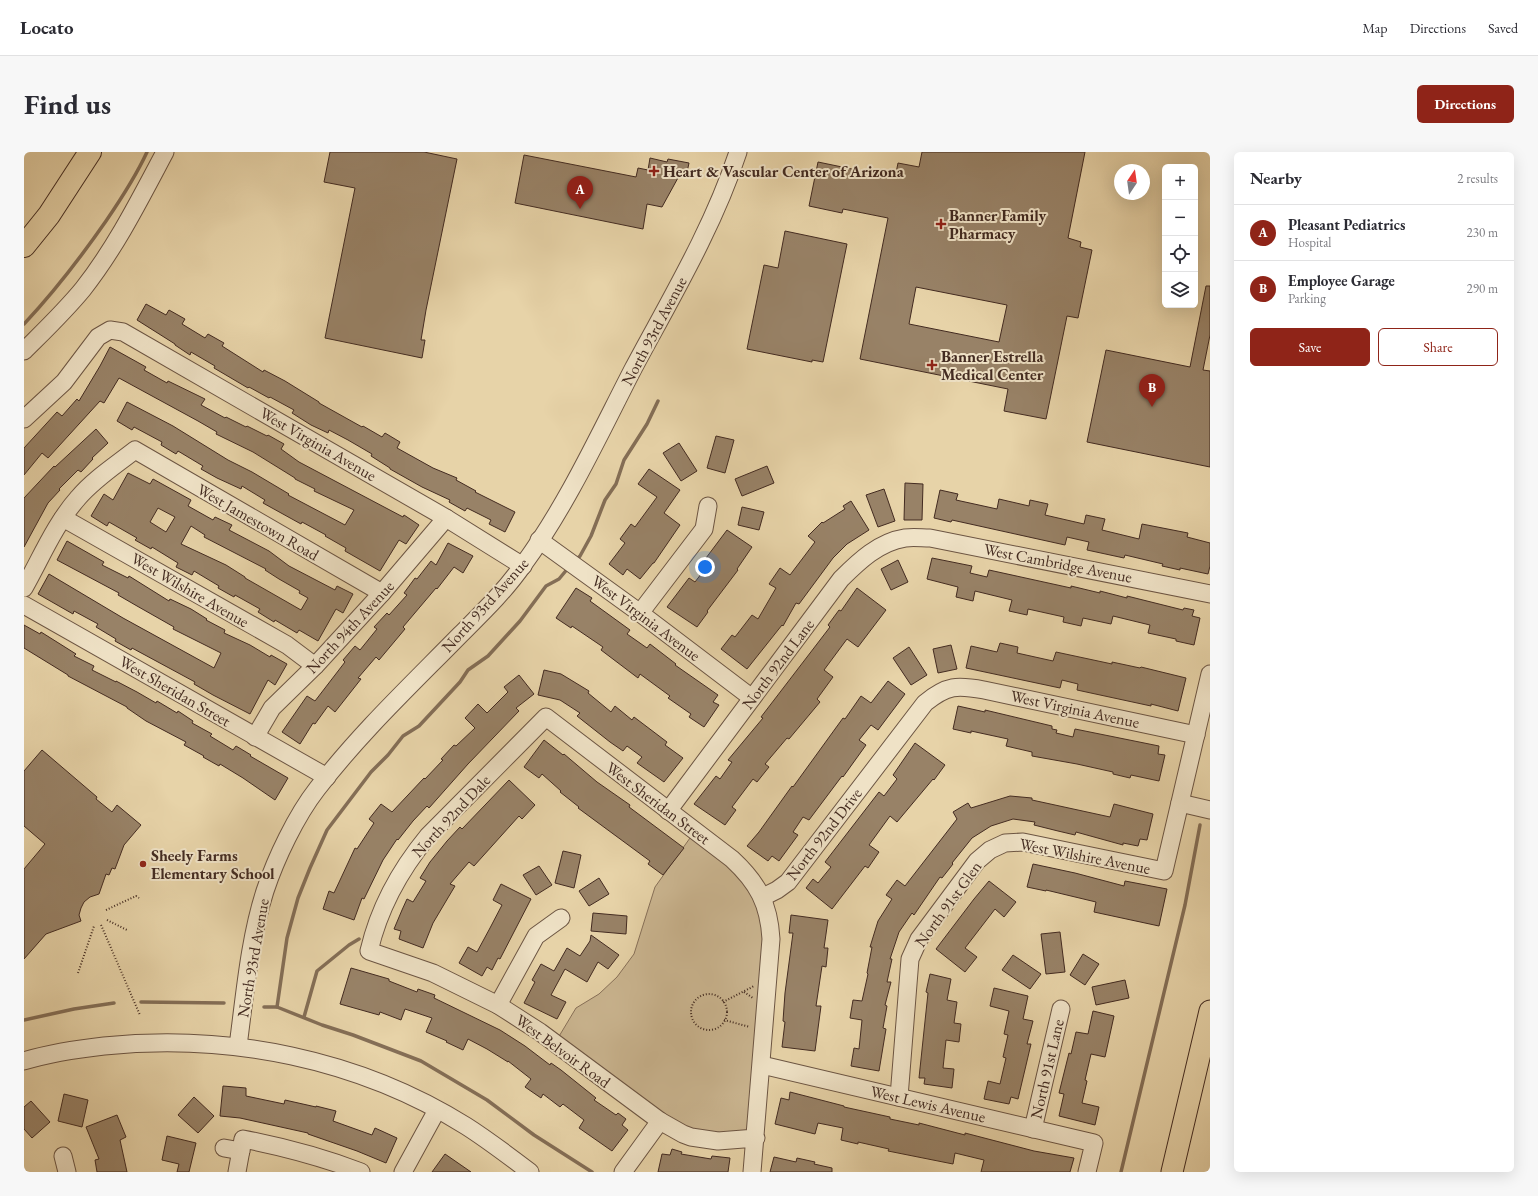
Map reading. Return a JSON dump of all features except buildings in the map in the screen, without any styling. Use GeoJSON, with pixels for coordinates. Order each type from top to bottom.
{"type":"FeatureCollection","features":[{"type":"Feature","properties":{"kind":"highway"},"geometry":{"type":"LineString","coordinates":[[24,246],[49,215],[90,152]]}},
{"type":"Feature","properties":{"kind":"main road"},"geometry":{"type":"LineString","coordinates":[[1172,1172],[1210,1011]]}},
{"type":"Feature","properties":{"kind":"street"},"geometry":{"type":"LineString","coordinates":[[24,351],[59,316],[83,289],[103,261],[120,234],[165,152]]}},
{"type":"Feature","properties":{"kind":"street","name":"North 93rd Avenue"},"geometry":{"type":"LineString","coordinates":[[238,1046],[249,962],[256,925],[265,891],[284,845],[297,821],[316,790],[371,726],[492,603],[523,566],[561,506],[704,235],[738,152]]}},
{"type":"Feature","properties":{"kind":"street","name":"West Virginia Avenue"},"geometry":{"type":"LineString","coordinates":[[24,419],[64,382],[98,337],[110,330],[123,332],[446,518],[523,566]]}},
{"type":"Feature","properties":{"kind":"street","name":"West Jamestown Road"},"geometry":{"type":"LineString","coordinates":[[62,518],[78,497],[135,450],[382,593]]}},
{"type":"Feature","properties":{"kind":"street"},"geometry":{"type":"LineString","coordinates":[[640,613],[704,529],[708,506]]}},
{"type":"Feature","properties":{"kind":"street"},"geometry":{"type":"LineString","coordinates":[[24,588],[62,518]]}},
{"type":"Feature","properties":{"kind":"street","name":"West Wilshire Avenue"},"geometry":{"type":"LineString","coordinates":[[62,518],[287,645],[315,666]]}},
{"type":"Feature","properties":{"kind":"street","name":"North 94th Avenue"},"geometry":{"type":"LineString","coordinates":[[255,737],[272,708],[315,666],[382,593],[446,518]]}},
{"type":"Feature","properties":{"kind":"street","name":"West Cambridge Avenue"},"geometry":{"type":"LineString","coordinates":[[905,538],[930,538],[944,540],[1210,594]]}},
{"type":"Feature","properties":{"kind":"street","name":"North 92nd Lane"},"geometry":{"type":"LineString","coordinates":[[668,811],[846,574],[868,554],[883,546],[905,538]]}},
{"type":"Feature","properties":{"kind":"street","name":"West Virginia Avenue"},"geometry":{"type":"LineString","coordinates":[[539,540],[640,613],[752,698]]}},
{"type":"Feature","properties":{"kind":"street","name":"West Sheridan Street"},"geometry":{"type":"LineString","coordinates":[[24,605],[327,777]]}},
{"type":"Feature","properties":{"kind":"street"},"geometry":{"type":"LineString","coordinates":[[1210,674],[1180,803],[1210,810]]}},
{"type":"Feature","properties":{"kind":"street","name":"West Virginia Avenue"},"geometry":{"type":"LineString","coordinates":[[952,687],[967,687],[984,690],[1196,735]]}},
{"type":"Feature","properties":{"kind":"street","name":"North 92nd Drive"},"geometry":{"type":"LineString","coordinates":[[763,897],[777,890],[788,882],[921,707],[936,693],[952,687]]}},
{"type":"Feature","properties":{"kind":"street","name":"West Sheridan Street"},"geometry":{"type":"LineString","coordinates":[[546,717],[741,868],[753,881],[763,897]]}},
{"type":"Feature","properties":{"kind":"street","name":"North 92nd Dale"},"geometry":{"type":"LineString","coordinates":[[369,950],[378,920],[389,894],[415,852],[434,830],[546,717]]}},
{"type":"Feature","properties":{"kind":"street","name":"West Wilshire Avenue"},"geometry":{"type":"LineString","coordinates":[[1005,843],[1023,842],[1164,871],[1180,803]]}},
{"type":"Feature","properties":{"kind":"street","name":"North 91st Glen"},"geometry":{"type":"LineString","coordinates":[[898,1097],[910,959],[919,939],[977,861],[990,850],[1005,843]]}},
{"type":"Feature","properties":{"kind":"street"},"geometry":{"type":"LineString","coordinates":[[752,1172],[762,1065],[771,939],[768,911],[763,897]]}},
{"type":"Feature","properties":{"kind":"street"},"geometry":{"type":"LineString","coordinates":[[498,1005],[536,936],[562,918]]}},
{"type":"Feature","properties":{"kind":"street","name":"West Belvoir Road"},"geometry":{"type":"LineString","coordinates":[[369,950],[433,973],[498,1005],[540,1032],[660,1121],[691,1137],[718,1141],[756,1138]]}},
{"type":"Feature","properties":{"kind":"street","name":"North 91st Lane"},"geometry":{"type":"LineString","coordinates":[[1033,1129],[1061,1009]]}},
{"type":"Feature","properties":{"kind":"street"},"geometry":{"type":"LineString","coordinates":[[24,1061],[80,1049],[135,1043],[192,1042],[238,1046],[307,1060],[338,1068],[382,1083],[437,1110],[479,1135],[530,1172]]}},
{"type":"Feature","properties":{"kind":"street","name":"West Lewis Avenue"},"geometry":{"type":"LineString","coordinates":[[762,1065],[1094,1143],[1087,1172]]}},
{"type":"Feature","properties":{"kind":"street"},"geometry":{"type":"LineString","coordinates":[[403,1172],[437,1110]]}},
{"type":"Feature","properties":{"kind":"street"},"geometry":{"type":"LineString","coordinates":[[623,1172],[660,1121]]}},
{"type":"Feature","properties":{"kind":"street"},"geometry":{"type":"LineString","coordinates":[[224,1148],[242,1145],[284,1147],[361,1172]]}},
{"type":"Feature","properties":{"kind":"street"},"geometry":{"type":"LineString","coordinates":[[237,1172],[242,1145]]}},
{"type":"Feature","properties":{"kind":"path"},"geometry":{"type":"LineString","coordinates":[[106,910],[136,896],[139,898]]}},
{"type":"Feature","properties":{"kind":"path"},"geometry":{"type":"LineString","coordinates":[[107,920],[127,930]]}},
{"type":"Feature","properties":{"kind":"path"},"geometry":{"type":"LineString","coordinates":[[101,925],[140,1015]]}},
{"type":"Feature","properties":{"kind":"path"},"geometry":{"type":"LineString","coordinates":[[78,974],[94,926]]}},
{"type":"Feature","properties":{"kind":"path"},"geometry":{"type":"LineString","coordinates":[[723,1002],[758,984]]}},
{"type":"Feature","properties":{"kind":"path"},"geometry":{"type":"LineString","coordinates":[[744,992],[756,1000]]}},
{"type":"Feature","properties":{"kind":"path"},"geometry":{"type":"LineString","coordinates":[[705,994],[714,995],[723,1002],[726,1012],[724,1020],[713,1029],[705,1029],[696,1023],[691,1014],[693,1003],[700,996],[705,994]]}},
{"type":"Feature","properties":{"kind":"path"},"geometry":{"type":"LineString","coordinates":[[724,1020],[754,1028]]}},
{"type":"Feature","properties":{"kind":"shaded area"},"geometry":{"type":"Polygon","coordinates":[[[695,831],[732,859],[768,911],[756,1138],[704,1140],[555,1043],[576,1008],[599,994],[617,977],[634,954],[655,887],[695,831]]]}},
{"type":"Feature","properties":{"kind":"waterway"},"geometry":{"type":"LineString","coordinates":[[24,324],[57,286],[97,234],[128,187],[147,152]]}},
{"type":"Feature","properties":{"kind":"waterway"},"geometry":{"type":"LineString","coordinates":[[576,560],[580,556],[591,536],[605,500],[616,484],[624,460],[647,424],[658,401]]}},
{"type":"Feature","properties":{"kind":"waterway"},"geometry":{"type":"LineString","coordinates":[[277,1007],[287,938],[298,898],[327,830],[371,772],[388,755],[403,736],[419,726],[460,682],[468,670],[488,656],[520,621],[546,586],[559,579],[569,567]]}},
{"type":"Feature","properties":{"kind":"waterway"},"geometry":{"type":"LineString","coordinates":[[1121,1172],[1185,905],[1200,825]]}},
{"type":"Feature","properties":{"kind":"waterway"},"geometry":{"type":"LineString","coordinates":[[304,1017],[317,971],[349,945],[359,939]]}},
{"type":"Feature","properties":{"kind":"waterway"},"geometry":{"type":"LineString","coordinates":[[141,1002],[224,1003]]}},
{"type":"Feature","properties":{"kind":"waterway"},"geometry":{"type":"LineString","coordinates":[[24,1020],[74,1009],[114,1003]]}},
{"type":"Feature","properties":{"kind":"waterway"},"geometry":{"type":"LineString","coordinates":[[264,1007],[277,1007],[421,1061],[487,1100],[534,1135],[592,1172]]}},
{"type":"Feature","properties":{"kind":"place","name":"Heart & Vascular Center of Arizona"},"geometry":{"type":"Point","coordinates":[654,171]}},
{"type":"Feature","properties":{"kind":"place","name":"Pleasant Pediatrics"},"geometry":{"type":"Point","coordinates":[580,209]}},
{"type":"Feature","properties":{"kind":"place","name":"Banner Family Pharmacy"},"geometry":{"type":"Point","coordinates":[941,224]}},
{"type":"Feature","properties":{"kind":"place","name":"Banner Estrella Medical Center"},"geometry":{"type":"Point","coordinates":[932,365]}},
{"type":"Feature","properties":{"kind":"place","name":"Employee Garage"},"geometry":{"type":"Point","coordinates":[1152,407]}},
{"type":"Feature","properties":{"kind":"place","name":"Sheely Farms Elementary School"},"geometry":{"type":"Point","coordinates":[143,864]}}]}
